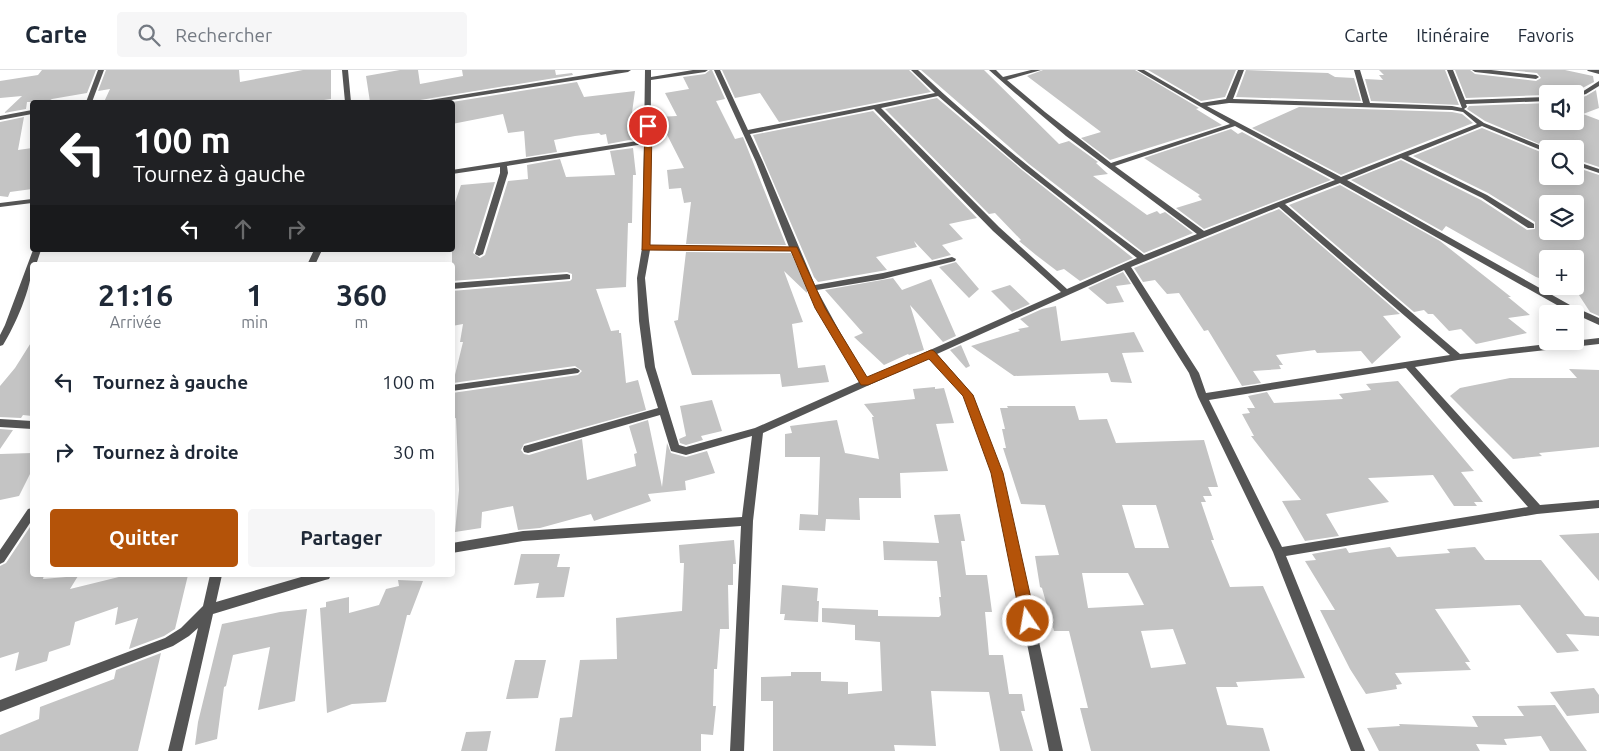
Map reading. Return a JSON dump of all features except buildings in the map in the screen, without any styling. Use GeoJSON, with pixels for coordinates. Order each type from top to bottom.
{"type":"FeatureCollection","features":[{"type":"Feature","properties":{"kind":"street"},"geometry":{"type":"LineString","coordinates":[[89,100],[100,70]]}},
{"type":"Feature","properties":{"kind":"street"},"geometry":{"type":"LineString","coordinates":[[345,70],[348,100]]}},
{"type":"Feature","properties":{"kind":"street"},"geometry":{"type":"LineString","coordinates":[[442,100],[628,70]]}},
{"type":"Feature","properties":{"kind":"street"},"geometry":{"type":"LineString","coordinates":[[648,70],[646,248],[641,278],[644,321],[650,367],[675,448],[680,451],[758,431],[1143,258],[1482,124]]}},
{"type":"Feature","properties":{"kind":"street"},"geometry":{"type":"LineString","coordinates":[[648,79],[705,70]]}},
{"type":"Feature","properties":{"kind":"street"},"geometry":{"type":"LineString","coordinates":[[717,70],[761,162],[794,249],[820,308],[864,383]]}},
{"type":"Feature","properties":{"kind":"street"},"geometry":{"type":"LineString","coordinates":[[914,70],[965,118],[1059,196],[1143,258]]}},
{"type":"Feature","properties":{"kind":"street"},"geometry":{"type":"LineString","coordinates":[[992,70],[1030,103],[1111,166],[1203,234]]}},
{"type":"Feature","properties":{"kind":"street"},"geometry":{"type":"LineString","coordinates":[[1002,79],[1038,70]]}},
{"type":"Feature","properties":{"kind":"street"},"geometry":{"type":"LineString","coordinates":[[1140,70],[1200,105],[1342,180],[1567,307],[1599,322]]}},
{"type":"Feature","properties":{"kind":"street"},"geometry":{"type":"LineString","coordinates":[[1229,101],[1241,70]]}},
{"type":"Feature","properties":{"kind":"street"},"geometry":{"type":"LineString","coordinates":[[1357,70],[1367,105]]}},
{"type":"Feature","properties":{"kind":"street"},"geometry":{"type":"LineString","coordinates":[[1450,70],[1465,111]]}},
{"type":"Feature","properties":{"kind":"street"},"geometry":{"type":"LineString","coordinates":[[1475,70],[1536,77]]}},
{"type":"Feature","properties":{"kind":"street"},"geometry":{"type":"LineString","coordinates":[[1590,70],[1599,72]]}},
{"type":"Feature","properties":{"kind":"street"},"geometry":{"type":"LineString","coordinates":[[1584,93],[1599,84]]}},
{"type":"Feature","properties":{"kind":"street"},"geometry":{"type":"LineString","coordinates":[[746,134],[939,94]]}},
{"type":"Feature","properties":{"kind":"street"},"geometry":{"type":"LineString","coordinates":[[1463,102],[1539,100]]}},
{"type":"Feature","properties":{"kind":"street"},"geometry":{"type":"LineString","coordinates":[[1200,105],[1229,101],[1436,107],[1465,111],[1482,124],[1539,147]]}},
{"type":"Feature","properties":{"kind":"street"},"geometry":{"type":"LineString","coordinates":[[875,106],[996,229],[1066,292]]}},
{"type":"Feature","properties":{"kind":"street"},"geometry":{"type":"LineString","coordinates":[[0,118],[30,112]]}},
{"type":"Feature","properties":{"kind":"street"},"geometry":{"type":"LineString","coordinates":[[1111,166],[1236,124]]}},
{"type":"Feature","properties":{"kind":"street"},"geometry":{"type":"LineString","coordinates":[[455,172],[648,141]]}},
{"type":"Feature","properties":{"kind":"street"},"geometry":{"type":"LineString","coordinates":[[1402,156],[1507,208],[1531,226]]}},
{"type":"Feature","properties":{"kind":"street"},"geometry":{"type":"LineString","coordinates":[[478,254],[504,173],[503,164]]}},
{"type":"Feature","properties":{"kind":"street"},"geometry":{"type":"LineString","coordinates":[[1584,166],[1599,171]]}},
{"type":"Feature","properties":{"kind":"street"},"geometry":{"type":"LineString","coordinates":[[0,205],[30,201]]}},
{"type":"Feature","properties":{"kind":"street"},"geometry":{"type":"LineString","coordinates":[[1280,204],[1458,357]]}},
{"type":"Feature","properties":{"kind":"street"},"geometry":{"type":"LineString","coordinates":[[646,248],[794,249]]}},
{"type":"Feature","properties":{"kind":"street"},"geometry":{"type":"LineString","coordinates":[[812,288],[883,276],[952,259]]}},
{"type":"Feature","properties":{"kind":"street"},"geometry":{"type":"LineString","coordinates":[[1126,266],[1194,373],[1203,397],[1279,552],[1358,751]]}},
{"type":"Feature","properties":{"kind":"street"},"geometry":{"type":"LineString","coordinates":[[0,343],[10,325],[30,267]]}},
{"type":"Feature","properties":{"kind":"street"},"geometry":{"type":"LineString","coordinates":[[455,286],[568,276]]}},
{"type":"Feature","properties":{"kind":"street"},"geometry":{"type":"LineString","coordinates":[[1203,397],[1458,357],[1599,341]]}},
{"type":"Feature","properties":{"kind":"street"},"geometry":{"type":"LineString","coordinates":[[931,354],[968,395],[997,473],[1056,751]]}},
{"type":"Feature","properties":{"kind":"street"},"geometry":{"type":"LineString","coordinates":[[1408,365],[1537,510]]}},
{"type":"Feature","properties":{"kind":"street"},"geometry":{"type":"LineString","coordinates":[[455,388],[574,370]]}},
{"type":"Feature","properties":{"kind":"street"},"geometry":{"type":"LineString","coordinates":[[528,449],[664,410]]}},
{"type":"Feature","properties":{"kind":"street"},"geometry":{"type":"LineString","coordinates":[[0,423],[30,425]]}},
{"type":"Feature","properties":{"kind":"street"},"geometry":{"type":"LineString","coordinates":[[737,751],[748,521],[758,431]]}},
{"type":"Feature","properties":{"kind":"street"},"geometry":{"type":"LineString","coordinates":[[1279,552],[1537,510],[1599,504]]}},
{"type":"Feature","properties":{"kind":"street"},"geometry":{"type":"LineString","coordinates":[[0,559],[30,515]]}},
{"type":"Feature","properties":{"kind":"street"},"geometry":{"type":"LineString","coordinates":[[455,547],[523,536],[748,521]]}},
{"type":"Feature","properties":{"kind":"street"},"geometry":{"type":"LineString","coordinates":[[175,751],[215,577]]}},
{"type":"Feature","properties":{"kind":"street"},"geometry":{"type":"LineString","coordinates":[[0,706],[169,642],[185,632],[207,610],[318,577]]}},
{"type":"Feature","properties":{"kind":"route"},"geometry":{"type":"LineString","coordinates":[[648,126],[646,248],[794,249],[820,308],[864,383],[931,354],[968,395],[997,473],[1028,621]]}}]}
